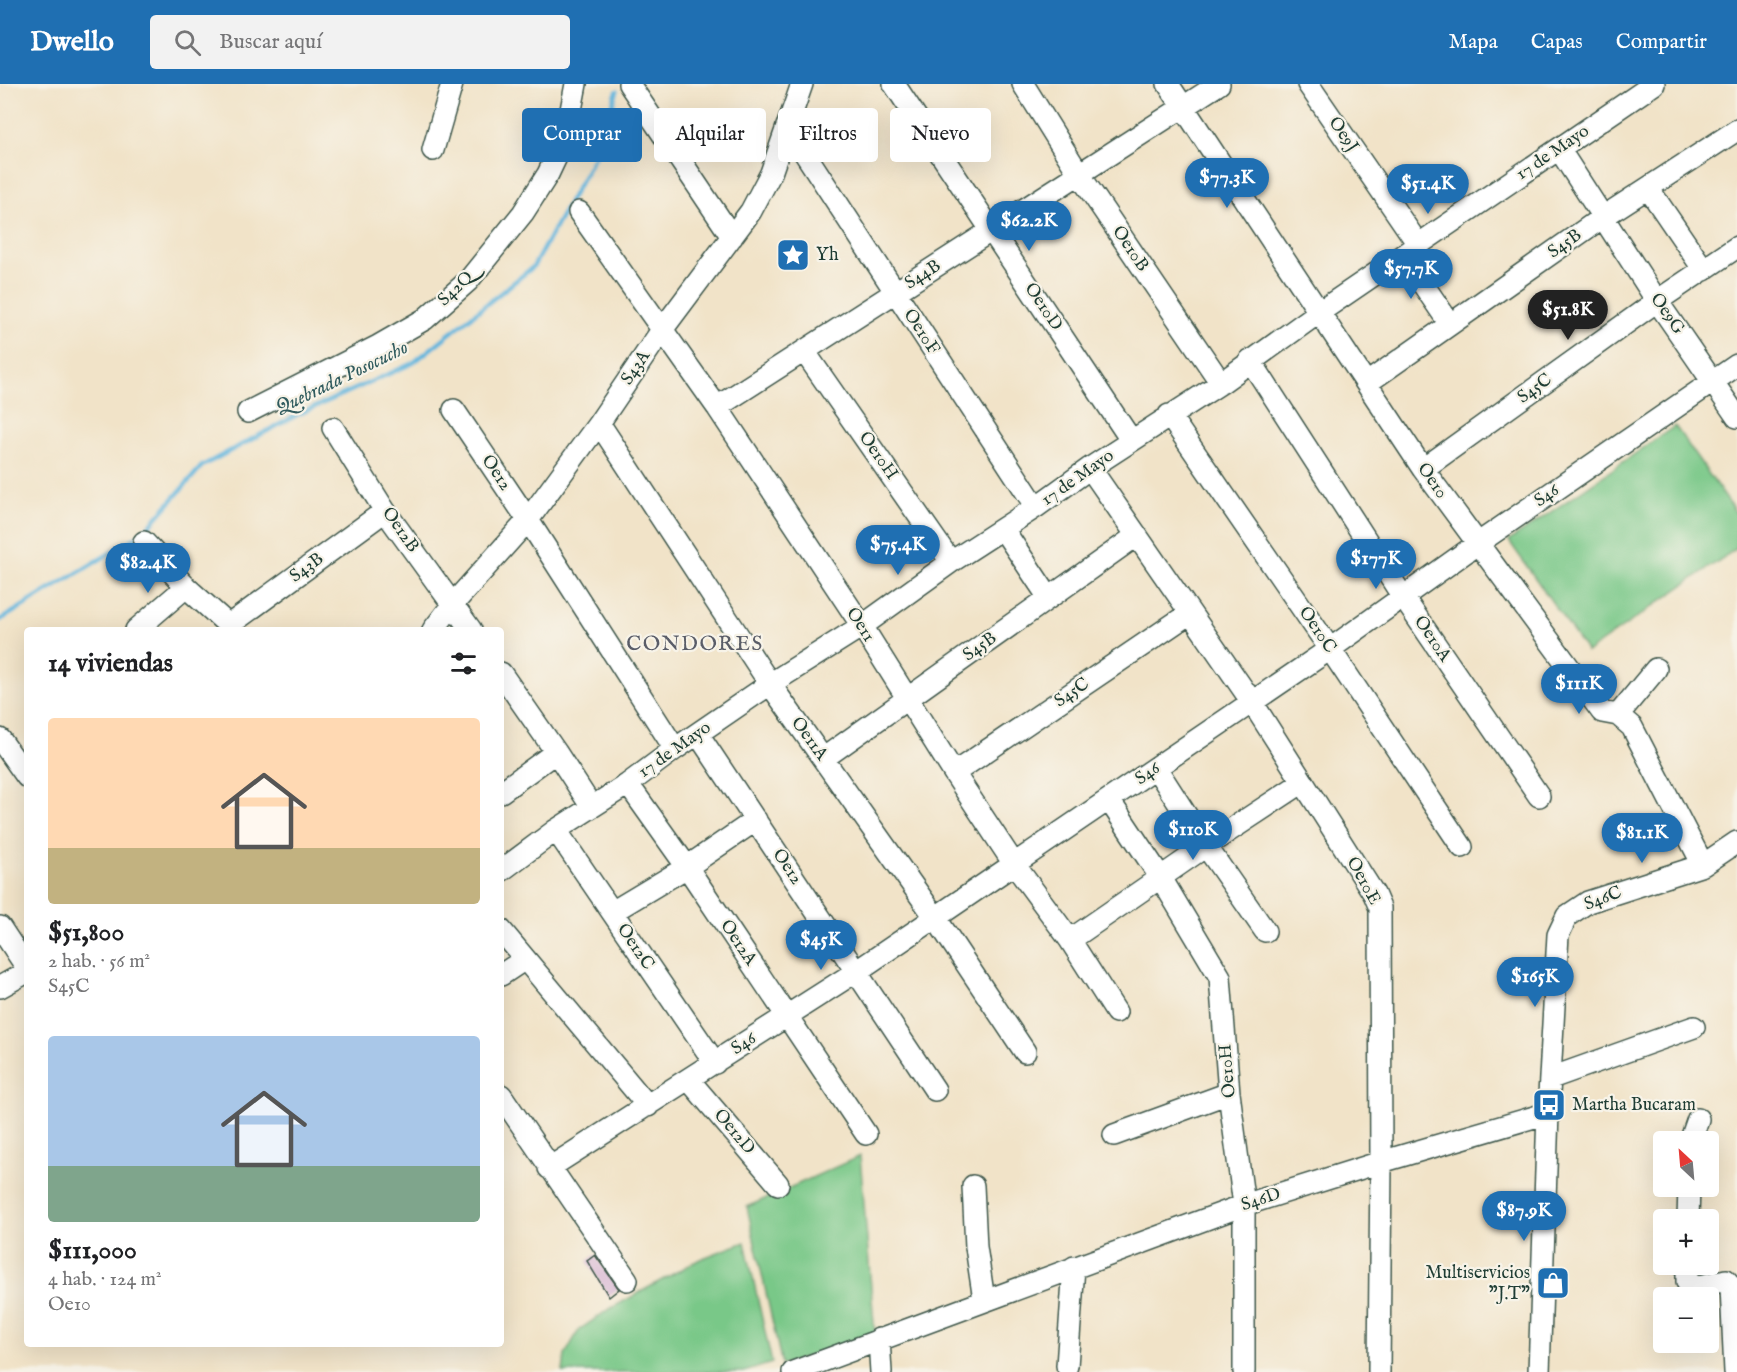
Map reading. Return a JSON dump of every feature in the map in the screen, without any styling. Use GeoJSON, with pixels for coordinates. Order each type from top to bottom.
{"type":"FeatureCollection","features":[{"type":"Feature","properties":{"kind":"street"},"geometry":{"type":"LineString","coordinates":[[434,150],[452,84]]}},
{"type":"Feature","properties":{"kind":"street","name":"S42Q"},"geometry":{"type":"LineString","coordinates":[[248,412],[378,346],[425,319],[468,281],[523,213],[548,174],[566,136],[576,84]]}},
{"type":"Feature","properties":{"kind":"street"},"geometry":{"type":"LineString","coordinates":[[629,84],[732,237]]}},
{"type":"Feature","properties":{"kind":"street","name":"S43A"},"geometry":{"type":"LineString","coordinates":[[793,108],[802,84]]}},
{"type":"Feature","properties":{"kind":"street","name":"Oe10D"},"geometry":{"type":"LineString","coordinates":[[894,84],[1131,440]]}},
{"type":"Feature","properties":{"kind":"street","name":"Oe10B"},"geometry":{"type":"LineString","coordinates":[[1023,84],[1079,174],[1221,382]]}},
{"type":"Feature","properties":{"kind":"street","name":"Oe10"},"geometry":{"type":"LineString","coordinates":[[1168,84],[1318,313],[1423,469],[1477,544],[1602,712],[1618,715],[1632,727],[1703,866]]}},
{"type":"Feature","properties":{"kind":"street","name":"S44B"},"geometry":{"type":"LineString","coordinates":[[717,407],[1219,84]]}},
{"type":"Feature","properties":{"kind":"street","name":"Oe9J"},"geometry":{"type":"LineString","coordinates":[[1308,84],[1411,250],[1450,324]]}},
{"type":"Feature","properties":{"kind":"street","name":"17 de Mayo"},"geometry":{"type":"LineString","coordinates":[[504,869],[591,806],[628,784],[770,684],[862,626],[951,562],[1004,529],[1131,440],[1221,382],[1318,313],[1654,84]]}},
{"type":"Feature","properties":{"kind":"street","name":"S45B"},"geometry":{"type":"LineString","coordinates":[[1367,383],[1603,217],[1737,130]]}},
{"type":"Feature","properties":{"kind":"street","name":"Oe9G"},"geometry":{"type":"LineString","coordinates":[[1559,149],[1657,301],[1737,417]]}},
{"type":"Feature","properties":{"kind":"street","name":"S43A"},"geometry":{"type":"LineString","coordinates":[[435,627],[528,520],[599,423],[662,330],[751,211],[771,173],[778,152]]}},
{"type":"Feature","properties":{"kind":"street","name":"Oe10F"},"geometry":{"type":"LineString","coordinates":[[810,162],[1036,507]]}},
{"type":"Feature","properties":{"kind":"street"},"geometry":{"type":"LineString","coordinates":[[1648,188],[1704,270]]}},
{"type":"Feature","properties":{"kind":"street","name":"Oe11"},"geometry":{"type":"LineString","coordinates":[[579,212],[717,407],[862,626],[1014,864],[1070,940],[1116,1012]]}},
{"type":"Feature","properties":{"kind":"street","name":"S45C"},"geometry":{"type":"LineString","coordinates":[[1423,469],[1657,301],[1737,247]]}},
{"type":"Feature","properties":{"kind":"street","name":"Oe10H"},"geometry":{"type":"LineString","coordinates":[[804,351],[951,562]]}},
{"type":"Feature","properties":{"kind":"street","name":"Oe10A"},"geometry":{"type":"LineString","coordinates":[[1250,360],[1403,597],[1539,796]]}},
{"type":"Feature","properties":{"kind":"street","name":"S46"},"geometry":{"type":"LineString","coordinates":[[549,1168],[690,1080],[857,971],[1330,649],[1737,364]]}},
{"type":"Feature","properties":{"kind":"street","name":"Oe12"},"geometry":{"type":"LineString","coordinates":[[454,410],[528,520],[675,749]]}},
{"type":"Feature","properties":{"kind":"street","name":"Oe10C"},"geometry":{"type":"LineString","coordinates":[[1169,415],[1330,649],[1462,847]]}},
{"type":"Feature","properties":{"kind":"street","name":"Oe11A"},"geometry":{"type":"LineString","coordinates":[[599,423],[770,684],[935,917],[1024,1052]]}},
{"type":"Feature","properties":{"kind":"street","name":"Oe12B"},"geometry":{"type":"LineString","coordinates":[[333,428],[386,511],[469,627]]}},
{"type":"Feature","properties":{"kind":"street","name":"Oe10E"},"geometry":{"type":"LineString","coordinates":[[1090,468],[1252,702],[1374,894],[1380,908],[1379,1372]]}},
{"type":"Feature","properties":{"kind":"street","name":"S43B"},"geometry":{"type":"LineString","coordinates":[[231,627],[386,511]]}},
{"type":"Feature","properties":{"kind":"street"},"geometry":{"type":"LineString","coordinates":[[1004,529],[1049,598]]}},
{"type":"Feature","properties":{"kind":"street","name":"S45B"},"geometry":{"type":"LineString","coordinates":[[824,758],[1136,536]]}},
{"type":"Feature","properties":{"kind":"street"},"geometry":{"type":"LineString","coordinates":[[144,543],[186,587],[231,627]]}},
{"type":"Feature","properties":{"kind":"street"},"geometry":{"type":"LineString","coordinates":[[139,627],[186,587]]}},
{"type":"Feature","properties":{"kind":"street","name":"S45C"},"geometry":{"type":"LineString","coordinates":[[954,773],[1190,613]]}},
{"type":"Feature","properties":{"kind":"street"},"geometry":{"type":"LineString","coordinates":[[1618,715],[1656,669]]}},
{"type":"Feature","properties":{"kind":"street"},"geometry":{"type":"LineString","coordinates":[[504,677],[591,806]]}},
{"type":"Feature","properties":{"kind":"street","name":"Oe12"},"geometry":{"type":"LineString","coordinates":[[698,734],[936,1090]]}},
{"type":"Feature","properties":{"kind":"street"},"geometry":{"type":"LineString","coordinates":[[0,739],[24,773]]}},
{"type":"Feature","properties":{"kind":"street"},"geometry":{"type":"LineString","coordinates":[[504,790],[556,752]]}},
{"type":"Feature","properties":{"kind":"street"},"geometry":{"type":"LineString","coordinates":[[1156,768],[1265,931]]}},
{"type":"Feature","properties":{"kind":"street"},"geometry":{"type":"LineString","coordinates":[[1070,940],[1303,782]]}},
{"type":"Feature","properties":{"kind":"street","name":"Oe12A"},"geometry":{"type":"LineString","coordinates":[[628,784],[687,867],[866,1134]]}},
{"type":"Feature","properties":{"kind":"street","name":"Oe10H"},"geometry":{"type":"LineString","coordinates":[[1109,800],[1161,878],[1220,978],[1229,1093],[1244,1205],[1244,1372]]}},
{"type":"Feature","properties":{"kind":"street"},"geometry":{"type":"LineString","coordinates":[[612,912],[687,867],[756,820]]}},
{"type":"Feature","properties":{"kind":"street","name":"Oe12C"},"geometry":{"type":"LineString","coordinates":[[556,830],[715,1063]]}},
{"type":"Feature","properties":{"kind":"street","name":"S46C"},"geometry":{"type":"LineString","coordinates":[[1551,1078],[1558,935],[1568,916],[1588,902],[1703,866],[1737,843]]}},
{"type":"Feature","properties":{"kind":"street"},"geometry":{"type":"LineString","coordinates":[[0,927],[24,965]]}},
{"type":"Feature","properties":{"kind":"street"},"geometry":{"type":"LineString","coordinates":[[504,934],[648,1106]]}},
{"type":"Feature","properties":{"kind":"street"},"geometry":{"type":"LineString","coordinates":[[504,973],[525,959]]}},
{"type":"Feature","properties":{"kind":"street"},"geometry":{"type":"LineString","coordinates":[[0,987],[24,972]]}},
{"type":"Feature","properties":{"kind":"street"},"geometry":{"type":"LineString","coordinates":[[1539,1372],[1551,1078],[1694,1028]]}},
{"type":"Feature","properties":{"kind":"street","name":"Oe12D"},"geometry":{"type":"LineString","coordinates":[[690,1080],[778,1184]]}},
{"type":"Feature","properties":{"kind":"street"},"geometry":{"type":"LineString","coordinates":[[1114,1135],[1229,1093]]}},
{"type":"Feature","properties":{"kind":"street"},"geometry":{"type":"LineString","coordinates":[[504,1100],[627,1280]]}},
{"type":"Feature","properties":{"kind":"street","name":"S46D"},"geometry":{"type":"LineString","coordinates":[[793,1372],[1244,1205],[1548,1113]]}},
{"type":"Feature","properties":{"kind":"street"},"geometry":{"type":"LineString","coordinates":[[1694,1131],[1698,1119]]}},
{"type":"Feature","properties":{"kind":"street"},"geometry":{"type":"LineString","coordinates":[[973,1186],[976,1246],[984,1300]]}},
{"type":"Feature","properties":{"kind":"street"},"geometry":{"type":"LineString","coordinates":[[1067,1366],[1074,1267]]}},
{"type":"Feature","properties":{"kind":"street"},"geometry":{"type":"LineString","coordinates":[[1687,1275],[1687,1282],[1690,1286],[1695,1287],[1726,1280],[1733,1281],[1731,1286],[1735,1372]]}},
{"type":"Feature","properties":{"kind":"street"},"geometry":{"type":"LineString","coordinates":[[879,1340],[881,1372]]}},
{"type":"Feature","properties":{"kind":"green space"},"geometry":{"type":"Polygon","coordinates":[[[1675,426],[1737,514],[1737,548],[1587,652],[1509,541],[1675,426]]]}},
{"type":"Feature","properties":{"kind":"green space"},"geometry":{"type":"Polygon","coordinates":[[[860,1156],[875,1335],[782,1365],[747,1207],[860,1156]]]}},
{"type":"Feature","properties":{"kind":"green space"},"geometry":{"type":"Polygon","coordinates":[[[745,1242],[772,1363],[744,1372],[563,1372],[565,1355],[579,1330],[608,1310],[700,1259],[745,1242]]]}},
{"type":"Feature","properties":{"kind":"building"},"geometry":{"type":"Polygon","coordinates":[[[595,1255],[619,1289],[609,1297],[587,1261],[595,1255]]]}},
{"type":"Feature","properties":{"kind":"waterway","name":"Quebrada Posocucho"},"geometry":{"type":"LineString","coordinates":[[0,620],[143,533],[202,466],[297,415],[413,363],[533,267],[597,152],[617,91]]}},
{"type":"Feature","properties":{"kind":"place","name":"Yh"},"geometry":{"type":"Point","coordinates":[793,255]}},
{"type":"Feature","properties":{"kind":"place","name":"Martha Bucaram"},"geometry":{"type":"Point","coordinates":[1549,1105]}},
{"type":"Feature","properties":{"kind":"place","name":"Multiservicios \"J.T\""},"geometry":{"type":"Point","coordinates":[1553,1283]}},
{"type":"Feature","properties":{"kind":"district","name":"CONDORES"},"geometry":{"type":"Point","coordinates":[695,644]}}]}
